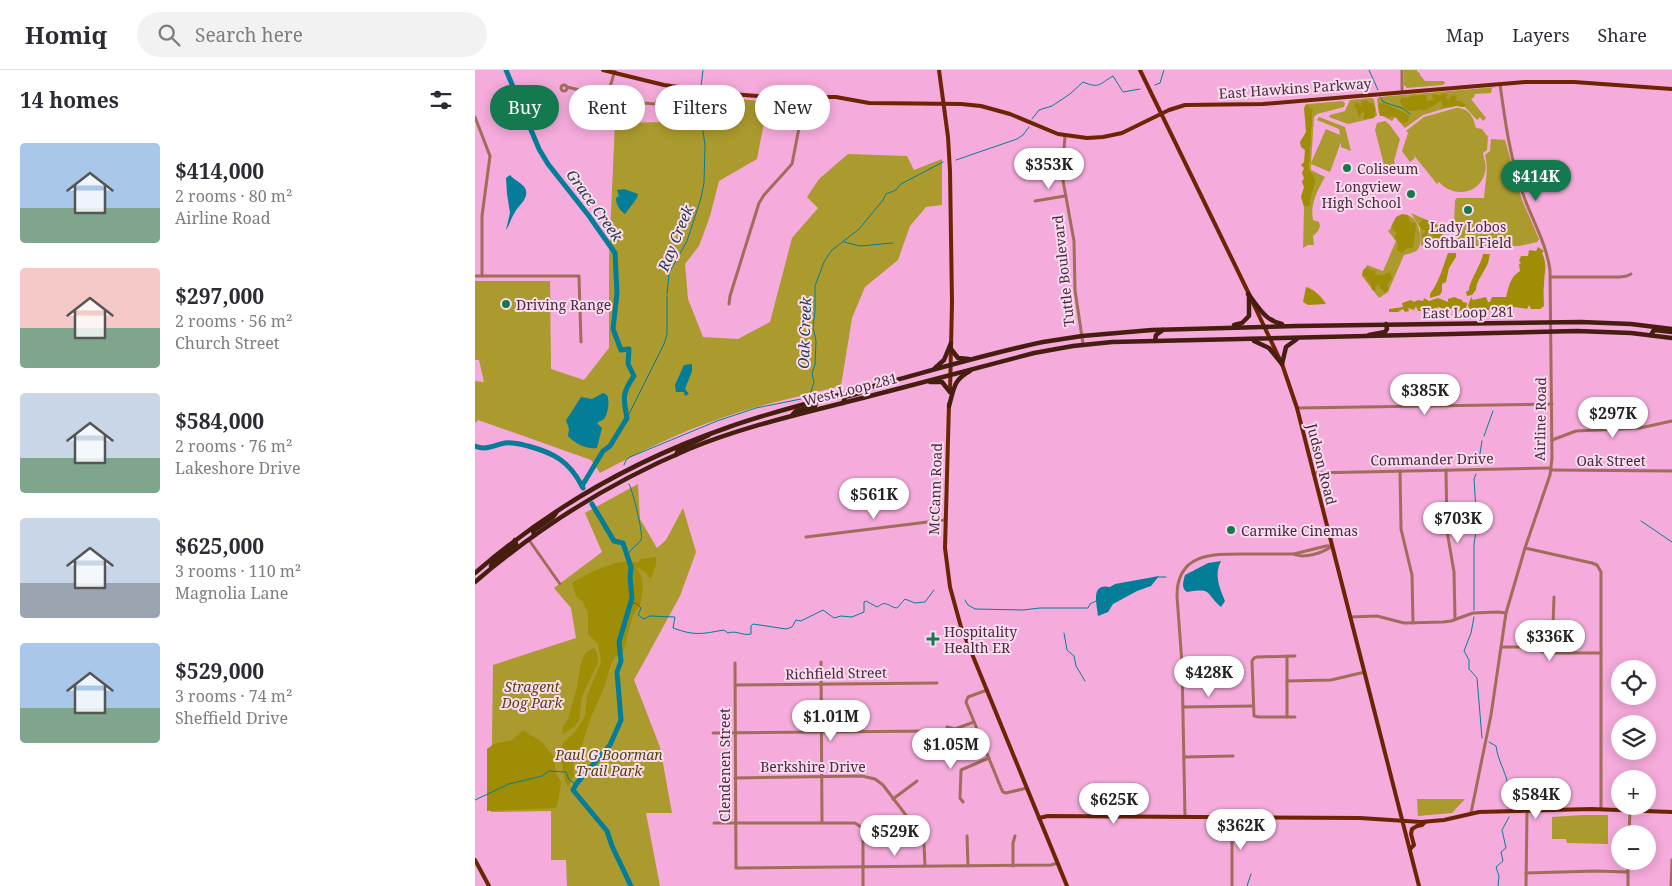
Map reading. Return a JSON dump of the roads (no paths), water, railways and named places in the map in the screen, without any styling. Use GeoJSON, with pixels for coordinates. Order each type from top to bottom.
{"type":"FeatureCollection","features":[{"type":"Feature","properties":{"kind":"highway"},"geometry":{"type":"LineString","coordinates":[[1249,294],[1270,320],[1293,326]]}},
{"type":"Feature","properties":{"kind":"highway"},"geometry":{"type":"LineString","coordinates":[[1219,328],[1239,324],[1246,320],[1250,312],[1249,294]]}},
{"type":"Feature","properties":{"kind":"highway","name":"East Loop 281"},"geometry":{"type":"LineString","coordinates":[[1265,327],[1551,322],[1612,323],[1672,330]]}},
{"type":"Feature","properties":{"kind":"highway"},"geometry":{"type":"LineString","coordinates":[[1363,337],[1386,331],[1386,324]]}},
{"type":"Feature","properties":{"kind":"highway","name":"West Loop 281"},"geometry":{"type":"LineString","coordinates":[[475,573],[515,540],[558,510],[601,484],[637,465],[714,432],[745,421],[1032,344],[1082,336],[1167,329],[1265,327]]}},
{"type":"Feature","properties":{"kind":"highway"},"geometry":{"type":"LineString","coordinates":[[1155,341],[1157,334],[1167,329]]}},
{"type":"Feature","properties":{"kind":"highway"},"geometry":{"type":"LineString","coordinates":[[1651,335],[1655,330],[1672,330]]}},
{"type":"Feature","properties":{"kind":"highway","name":"East Loop 281"},"geometry":{"type":"LineString","coordinates":[[1271,339],[1552,331],[1596,331],[1672,338]]}},
{"type":"Feature","properties":{"kind":"highway"},"geometry":{"type":"LineString","coordinates":[[1282,364],[1286,347],[1299,338]]}},
{"type":"Feature","properties":{"kind":"highway"},"geometry":{"type":"LineString","coordinates":[[1248,339],[1267,346],[1282,364]]}},
{"type":"Feature","properties":{"kind":"highway","name":"West Loop 281"},"geometry":{"type":"LineString","coordinates":[[475,582],[528,539],[604,490],[676,455],[725,436],[791,415],[1035,353],[1083,344],[1271,339]]}},
{"type":"Feature","properties":{"kind":"highway"},"geometry":{"type":"LineString","coordinates":[[926,372],[943,362],[951,343]]}},
{"type":"Feature","properties":{"kind":"highway"},"geometry":{"type":"LineString","coordinates":[[951,349],[959,359],[978,359]]}},
{"type":"Feature","properties":{"kind":"highway"},"geometry":{"type":"LineString","coordinates":[[949,406],[958,379],[979,367]]}},
{"type":"Feature","properties":{"kind":"highway"},"geometry":{"type":"LineString","coordinates":[[919,383],[940,382],[944,384],[949,392]]}},
{"type":"Feature","properties":{"kind":"highway"},"geometry":{"type":"LineString","coordinates":[[843,403],[845,397],[861,393],[863,389]]}},
{"type":"Feature","properties":{"kind":"highway"},"geometry":{"type":"LineString","coordinates":[[791,415],[796,411],[815,406],[816,401]]}},
{"type":"Feature","properties":{"kind":"highway"},"geometry":{"type":"LineString","coordinates":[[676,455],[678,450],[714,432]]}},
{"type":"Feature","properties":{"kind":"highway"},"geometry":{"type":"LineString","coordinates":[[534,536],[533,531],[552,518],[558,510]]}},
{"type":"Feature","properties":{"kind":"highway"},"geometry":{"type":"LineString","coordinates":[[487,572],[493,562],[516,544],[515,540]]}},
{"type":"Feature","properties":{"kind":"main road","name":"East Hawkins Parkway"},"geometry":{"type":"LineString","coordinates":[[603,70],[691,90],[755,96]]}},
{"type":"Feature","properties":{"kind":"main road","name":"McCann Road"},"geometry":{"type":"LineString","coordinates":[[939,70],[948,137],[950,171],[952,302],[945,520],[946,566],[961,627],[988,689],[1067,886]]}},
{"type":"Feature","properties":{"kind":"main road","name":"Judson Road"},"geometry":{"type":"LineString","coordinates":[[1140,70],[1282,364],[1297,408],[1419,886]]}},
{"type":"Feature","properties":{"kind":"main road","name":"East Hawkins Parkway"},"geometry":{"type":"LineString","coordinates":[[830,97],[840,97],[869,103],[969,105],[991,108],[1065,136],[1091,138],[1112,136],[1128,131],[1161,114],[1185,105],[1263,104],[1500,83],[1561,81],[1672,89]]}},
{"type":"Feature","properties":{"kind":"main road"},"geometry":{"type":"LineString","coordinates":[[1039,818],[1048,816],[1185,816],[1365,818],[1425,822],[1448,820],[1471,813],[1527,810],[1611,809]]}},
{"type":"Feature","properties":{"kind":"main road"},"geometry":{"type":"LineString","coordinates":[[1656,811],[1672,812]]}},
{"type":"Feature","properties":{"kind":"main road"},"geometry":{"type":"LineString","coordinates":[[1410,849],[1414,845],[1411,834],[1412,829],[1425,822]]}},
{"type":"Feature","properties":{"kind":"main road"},"geometry":{"type":"LineString","coordinates":[[475,860],[489,886]]}},
{"type":"Feature","properties":{"kind":"street"},"geometry":{"type":"LineString","coordinates":[[1402,70],[1402,92]]}},
{"type":"Feature","properties":{"kind":"street"},"geometry":{"type":"LineString","coordinates":[[611,85],[615,72]]}},
{"type":"Feature","properties":{"kind":"street","name":"Airline Road"},"geometry":{"type":"LineString","coordinates":[[1471,813],[1491,715],[1507,613],[1525,548],[1551,469],[1551,277],[1546,248],[1522,193],[1511,152],[1500,83]]}},
{"type":"Feature","properties":{"kind":"street"},"geometry":{"type":"LineString","coordinates":[[475,117],[490,156],[482,214],[482,276]]}},
{"type":"Feature","properties":{"kind":"street"},"geometry":{"type":"LineString","coordinates":[[729,304],[759,203],[792,164],[799,130]]}},
{"type":"Feature","properties":{"kind":"street","name":"Tuttle Boulevard"},"geometry":{"type":"LineString","coordinates":[[1065,136],[1062,169],[1074,241],[1076,293],[1083,344]]}},
{"type":"Feature","properties":{"kind":"street"},"geometry":{"type":"LineString","coordinates":[[1035,201],[1065,196]]}},
{"type":"Feature","properties":{"kind":"street"},"geometry":{"type":"LineString","coordinates":[[1551,277],[1620,277],[1631,274]]}},
{"type":"Feature","properties":{"kind":"street"},"geometry":{"type":"LineString","coordinates":[[475,276],[579,276],[581,342]]}},
{"type":"Feature","properties":{"kind":"street"},"geometry":{"type":"LineString","coordinates":[[1297,408],[1552,404]]}},
{"type":"Feature","properties":{"kind":"street"},"geometry":{"type":"LineString","coordinates":[[1552,440],[1574,432],[1640,428],[1672,422]]}},
{"type":"Feature","properties":{"kind":"street","name":"Commander Drive"},"geometry":{"type":"LineString","coordinates":[[1313,473],[1551,469]]}},
{"type":"Feature","properties":{"kind":"street","name":"Oak Street"},"geometry":{"type":"LineString","coordinates":[[1551,469],[1672,471]]}},
{"type":"Feature","properties":{"kind":"street"},"geometry":{"type":"LineString","coordinates":[[1446,470],[1447,531],[1454,575],[1455,619]]}},
{"type":"Feature","properties":{"kind":"street"},"geometry":{"type":"LineString","coordinates":[[1399,471],[1401,529],[1412,575],[1413,623]]}},
{"type":"Feature","properties":{"kind":"street"},"geometry":{"type":"LineString","coordinates":[[806,537],[945,520]]}},
{"type":"Feature","properties":{"kind":"street"},"geometry":{"type":"LineString","coordinates":[[528,539],[560,584]]}},
{"type":"Feature","properties":{"kind":"street"},"geometry":{"type":"LineString","coordinates":[[1185,816],[1181,643],[1177,592],[1178,583],[1183,572],[1196,560],[1208,555],[1293,554],[1297,556],[1327,550],[1332,546]]}},
{"type":"Feature","properties":{"kind":"street"},"geometry":{"type":"LineString","coordinates":[[1525,548],[1592,562],[1599,568],[1601,576],[1601,809]]}},
{"type":"Feature","properties":{"kind":"street"},"geometry":{"type":"LineString","coordinates":[[1552,653],[1554,596]]}},
{"type":"Feature","properties":{"kind":"street"},"geometry":{"type":"LineString","coordinates":[[1350,617],[1377,616],[1397,622],[1413,623],[1445,622],[1476,612],[1507,613]]}},
{"type":"Feature","properties":{"kind":"street"},"geometry":{"type":"LineString","coordinates":[[1501,647],[1529,647],[1541,653],[1601,653]]}},
{"type":"Feature","properties":{"kind":"street"},"geometry":{"type":"LineString","coordinates":[[1287,656],[1287,717]]}},
{"type":"Feature","properties":{"kind":"street"},"geometry":{"type":"LineString","coordinates":[[1295,656],[1257,657],[1253,659],[1253,713],[1255,717],[1295,717]]}},
{"type":"Feature","properties":{"kind":"street"},"geometry":{"type":"LineString","coordinates":[[821,662],[822,822]]}},
{"type":"Feature","properties":{"kind":"street","name":"Clendenen Street"},"geometry":{"type":"LineString","coordinates":[[735,663],[736,868],[863,867]]}},
{"type":"Feature","properties":{"kind":"street"},"geometry":{"type":"LineString","coordinates":[[1287,681],[1331,680],[1365,672]]}},
{"type":"Feature","properties":{"kind":"street","name":"Richfield Street"},"geometry":{"type":"LineString","coordinates":[[735,685],[937,683]]}},
{"type":"Feature","properties":{"kind":"street"},"geometry":{"type":"LineString","coordinates":[[988,689],[967,699],[967,705],[1003,792],[1008,793],[1027,788]]}},
{"type":"Feature","properties":{"kind":"street"},"geometry":{"type":"LineString","coordinates":[[1183,707],[1253,706]]}},
{"type":"Feature","properties":{"kind":"street"},"geometry":{"type":"LineString","coordinates":[[947,728],[955,729],[974,722]]}},
{"type":"Feature","properties":{"kind":"street"},"geometry":{"type":"LineString","coordinates":[[713,733],[935,731]]}},
{"type":"Feature","properties":{"kind":"street"},"geometry":{"type":"LineString","coordinates":[[1184,757],[1233,756]]}},
{"type":"Feature","properties":{"kind":"street"},"geometry":{"type":"LineString","coordinates":[[963,802],[959,798],[961,770],[989,758]]}},
{"type":"Feature","properties":{"kind":"street","name":"Berkshire Drive"},"geometry":{"type":"LineString","coordinates":[[735,778],[872,778],[881,783],[922,837],[925,866]]}},
{"type":"Feature","properties":{"kind":"street"},"geometry":{"type":"LineString","coordinates":[[893,799],[917,781]]}},
{"type":"Feature","properties":{"kind":"street"},"geometry":{"type":"LineString","coordinates":[[1526,886],[1527,810]]}},
{"type":"Feature","properties":{"kind":"street"},"geometry":{"type":"LineString","coordinates":[[1232,817],[1232,886]]}},
{"type":"Feature","properties":{"kind":"street"},"geometry":{"type":"LineString","coordinates":[[714,823],[851,822],[860,826],[863,832],[863,886]]}},
{"type":"Feature","properties":{"kind":"street"},"geometry":{"type":"LineString","coordinates":[[967,836],[968,866]]}},
{"type":"Feature","properties":{"kind":"street"},"geometry":{"type":"LineString","coordinates":[[1013,866],[1013,843],[1015,836]]}},
{"type":"Feature","properties":{"kind":"street"},"geometry":{"type":"LineString","coordinates":[[1671,886],[1672,860]]}},
{"type":"Feature","properties":{"kind":"street"},"geometry":{"type":"LineString","coordinates":[[863,867],[1013,866],[1051,865],[1058,863]]}},
{"type":"Feature","properties":{"kind":"street"},"geometry":{"type":"LineString","coordinates":[[1526,873],[1628,872],[1628,886]]}},
{"type":"Feature","properties":{"kind":"water"},"geometry":{"type":"Polygon","coordinates":[[[510,175],[524,186],[526,195],[506,230],[510,213],[506,178],[510,175]]]}},
{"type":"Feature","properties":{"kind":"water"},"geometry":{"type":"Polygon","coordinates":[[[624,189],[638,194],[625,214],[618,207],[616,198],[619,196],[617,190],[624,189]]]}},
{"type":"Feature","properties":{"kind":"water"},"geometry":{"type":"Polygon","coordinates":[[[692,364],[692,371],[685,389],[689,394],[685,396],[684,392],[676,392],[675,385],[684,365],[692,364]]]}},
{"type":"Feature","properties":{"kind":"water"},"geometry":{"type":"Polygon","coordinates":[[[603,393],[607,395],[608,407],[604,419],[597,423],[602,428],[597,448],[585,447],[568,436],[569,429],[566,420],[581,397],[592,399],[603,393]]]}},
{"type":"Feature","properties":{"kind":"water"},"geometry":{"type":"Polygon","coordinates":[[[1221,561],[1218,571],[1219,586],[1225,601],[1221,607],[1205,591],[1187,592],[1184,589],[1185,575],[1208,563],[1221,561]]]}},
{"type":"Feature","properties":{"kind":"water"},"geometry":{"type":"Polygon","coordinates":[[[1159,576],[1151,586],[1113,604],[1108,612],[1098,616],[1096,595],[1100,588],[1159,576]]]}},
{"type":"Feature","properties":{"kind":"waterway","name":"Grace Creek"},"geometry":{"type":"LineString","coordinates":[[506,70],[539,149],[548,164],[615,253],[617,293],[613,329],[621,350],[629,349],[628,364],[634,376],[625,391],[627,418],[610,446],[603,451],[582,486],[583,488]]}},
{"type":"Feature","properties":{"kind":"waterway","name":"Ray Creek"},"geometry":{"type":"LineString","coordinates":[[667,294],[669,273],[687,241],[704,183],[705,145],[699,103],[703,70]]}},
{"type":"Feature","properties":{"kind":"waterway","name":"Oak Creek"},"geometry":{"type":"LineString","coordinates":[[1155,85],[1160,83],[1164,70]]}},
{"type":"Feature","properties":{"kind":"waterway"},"geometry":{"type":"LineString","coordinates":[[1369,70],[1378,90]]}},
{"type":"Feature","properties":{"kind":"waterway","name":"Oak Creek"},"geometry":{"type":"LineString","coordinates":[[1032,119],[1039,110],[1052,106],[1070,94],[1083,82],[1096,85],[1113,76],[1123,92],[1140,89]]}},
{"type":"Feature","properties":{"kind":"waterway"},"geometry":{"type":"LineString","coordinates":[[1381,98],[1383,102],[1402,108],[1410,114]]}},
{"type":"Feature","properties":{"kind":"waterway","name":"Oak Creek"},"geometry":{"type":"LineString","coordinates":[[956,160],[1017,139],[1029,127]]}},
{"type":"Feature","properties":{"kind":"waterway","name":"Oak Creek"},"geometry":{"type":"LineString","coordinates":[[624,465],[630,457],[717,421],[756,408],[801,399],[811,392],[814,382],[812,373],[815,365],[816,341],[813,327],[815,286],[824,262],[831,251],[859,229],[886,194],[943,162]]}},
{"type":"Feature","properties":{"kind":"waterway"},"geometry":{"type":"LineString","coordinates":[[844,242],[860,246],[893,243]]}},
{"type":"Feature","properties":{"kind":"waterway","name":"Ray Creek"},"geometry":{"type":"LineString","coordinates":[[627,418],[664,344],[667,334],[667,296]]}},
{"type":"Feature","properties":{"kind":"waterway"},"geometry":{"type":"LineString","coordinates":[[1484,436],[1493,411]]}},
{"type":"Feature","properties":{"kind":"waterway"},"geometry":{"type":"LineString","coordinates":[[1478,466],[1482,441]]}},
{"type":"Feature","properties":{"kind":"waterway"},"geometry":{"type":"LineString","coordinates":[[475,446],[486,448],[505,443],[514,443],[546,452],[566,464],[582,486]]}},
{"type":"Feature","properties":{"kind":"waterway"},"geometry":{"type":"LineString","coordinates":[[1474,610],[1474,544],[1477,526],[1474,479],[1476,474]]}},
{"type":"Feature","properties":{"kind":"waterway","name":"Oak Creek"},"geometry":{"type":"LineString","coordinates":[[628,554],[642,537],[638,513],[629,484]]}},
{"type":"Feature","properties":{"kind":"waterway","name":"Grace Creek"},"geometry":{"type":"LineString","coordinates":[[592,504],[614,541],[623,543],[631,567],[632,598],[619,642],[621,661],[617,672],[621,720],[610,745],[573,790],[607,831],[631,886]]}},
{"type":"Feature","properties":{"kind":"waterway"},"geometry":{"type":"LineString","coordinates":[[1641,521],[1672,542]]}},
{"type":"Feature","properties":{"kind":"waterway"},"geometry":{"type":"LineString","coordinates":[[1158,577],[1166,577]]}},
{"type":"Feature","properties":{"kind":"waterway"},"geometry":{"type":"LineString","coordinates":[[629,604],[636,603],[641,608],[638,615],[644,619],[650,616],[675,617],[673,628],[687,632],[704,633],[724,630],[728,633],[751,634],[751,626],[753,624],[786,629],[792,627],[796,620],[801,621],[823,610],[834,618],[841,616],[852,617],[864,612],[864,602],[866,601],[877,607],[882,604],[888,604],[897,608],[905,599],[915,603],[925,602],[934,590]]}},
{"type":"Feature","properties":{"kind":"waterway"},"geometry":{"type":"LineString","coordinates":[[965,600],[968,605],[975,609],[1023,610],[1088,608],[1090,604],[1096,601]]}},
{"type":"Feature","properties":{"kind":"waterway"},"geometry":{"type":"LineString","coordinates":[[1474,617],[1471,633],[1464,651],[1469,660],[1469,669],[1477,678],[1482,738]]}},
{"type":"Feature","properties":{"kind":"waterway"},"geometry":{"type":"LineString","coordinates":[[1064,633],[1067,650],[1074,656],[1076,666],[1085,681]]}},
{"type":"Feature","properties":{"kind":"waterway"},"geometry":{"type":"LineString","coordinates":[[1489,742],[1496,746],[1506,777],[1508,807]]}},
{"type":"Feature","properties":{"kind":"waterway"},"geometry":{"type":"LineString","coordinates":[[475,800],[509,784],[542,776],[549,771],[566,772],[569,780],[574,783],[575,787]]}},
{"type":"Feature","properties":{"kind":"waterway"},"geometry":{"type":"LineString","coordinates":[[1498,886],[1499,876],[1496,867],[1503,861],[1501,852],[1506,848],[1502,830],[1509,817]]}},
{"type":"Feature","properties":{"kind":"waterway"},"geometry":{"type":"LineString","coordinates":[[1247,886],[1251,874]]}},
{"type":"Feature","properties":{"kind":"place","name":"Coliseum"},"geometry":{"type":"Point","coordinates":[1347,168]}},
{"type":"Feature","properties":{"kind":"place","name":"Longview High School"},"geometry":{"type":"Point","coordinates":[1411,194]}},
{"type":"Feature","properties":{"kind":"place","name":"Lady Lobos Softball Field"},"geometry":{"type":"Point","coordinates":[1468,210]}},
{"type":"Feature","properties":{"kind":"place","name":"Driving Range"},"geometry":{"type":"Point","coordinates":[506,304]}},
{"type":"Feature","properties":{"kind":"place","name":"Carmike Cinemas"},"geometry":{"type":"Point","coordinates":[1231,530]}},
{"type":"Feature","properties":{"kind":"place","name":"Hospitality Health ER"},"geometry":{"type":"Point","coordinates":[933,639]}},
{"type":"Feature","properties":{"kind":"park label","name":"Stragent Dog Park"},"geometry":{"type":"Point","coordinates":[532,694]}},
{"type":"Feature","properties":{"kind":"park label","name":"Paul G Boorman Trail Park"},"geometry":{"type":"Point","coordinates":[609,762]}}]}
